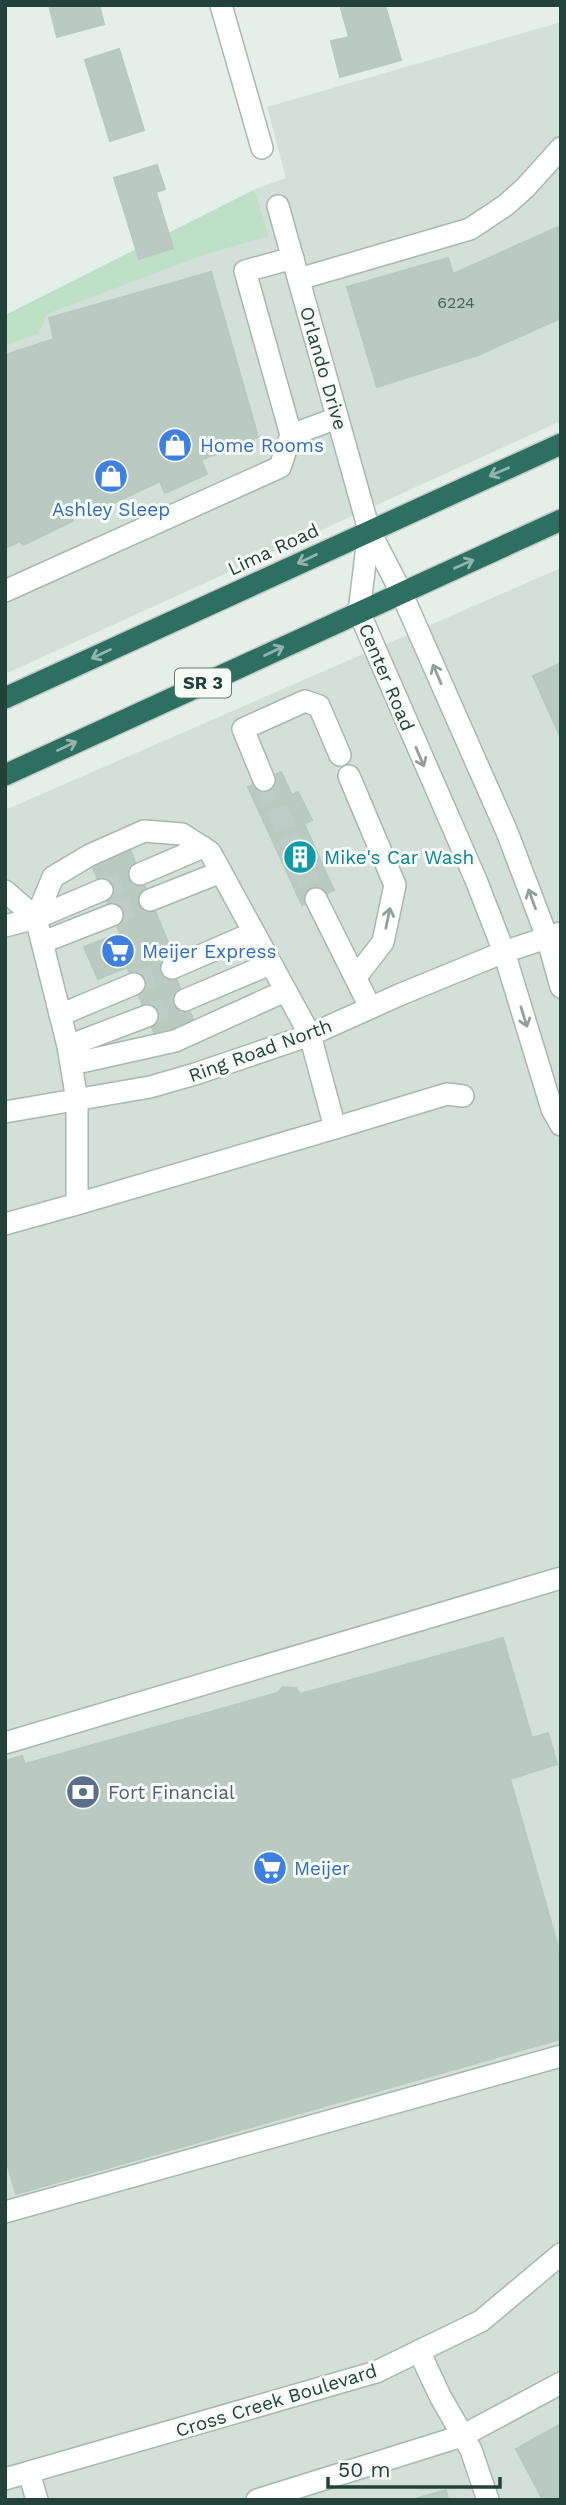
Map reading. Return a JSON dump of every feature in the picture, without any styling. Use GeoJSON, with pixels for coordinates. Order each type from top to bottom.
{"type":"FeatureCollection","features":[{"type":"Feature","properties":{"kind":"highway","name":"Lima Road"},"geometry":{"type":"LineString","coordinates":[[5,698],[561,444]]}},
{"type":"Feature","properties":{"kind":"highway","name":"SR 3"},"geometry":{"type":"LineString","coordinates":[[5,775],[561,520]]}},
{"type":"Feature","properties":{"kind":"street"},"geometry":{"type":"LineString","coordinates":[[221,5],[262,148]]}},
{"type":"Feature","properties":{"kind":"street"},"geometry":{"type":"LineString","coordinates":[[299,279],[470,229],[488,219],[515,197],[561,148]]}},
{"type":"Feature","properties":{"kind":"street","name":"Orlando Drive"},"geometry":{"type":"LineString","coordinates":[[278,206],[369,530]]}},
{"type":"Feature","properties":{"kind":"street"},"geometry":{"type":"LineString","coordinates":[[5,591],[280,467],[291,435],[245,271],[293,258]]}},
{"type":"Feature","properties":{"kind":"street"},"geometry":{"type":"LineString","coordinates":[[291,435],[337,418]]}},
{"type":"Feature","properties":{"kind":"street"},"geometry":{"type":"LineString","coordinates":[[369,530],[401,592],[554,935],[561,987]]}},
{"type":"Feature","properties":{"kind":"street","name":"Center Road"},"geometry":{"type":"LineString","coordinates":[[369,530],[359,612],[476,880],[504,952],[552,1109],[561,1125]]}},
{"type":"Feature","properties":{"kind":"street"},"geometry":{"type":"LineString","coordinates":[[264,780],[243,729],[305,701],[319,706],[340,755]]}},
{"type":"Feature","properties":{"kind":"street"},"geometry":{"type":"LineString","coordinates":[[349,776],[395,885],[383,942],[356,977]]}},
{"type":"Feature","properties":{"kind":"street"},"geometry":{"type":"LineString","coordinates":[[36,918],[53,877],[90,855],[144,831],[182,834],[203,847],[210,852],[310,1035],[335,1128]]}},
{"type":"Feature","properties":{"kind":"street"},"geometry":{"type":"LineString","coordinates":[[140,874],[203,847]]}},
{"type":"Feature","properties":{"kind":"street"},"geometry":{"type":"LineString","coordinates":[[150,900],[220,872]]}},
{"type":"Feature","properties":{"kind":"street"},"geometry":{"type":"LineString","coordinates":[[5,926],[36,918],[102,890]]}},
{"type":"Feature","properties":{"kind":"street"},"geometry":{"type":"LineString","coordinates":[[5,891],[36,918],[70,1055],[77,1100],[77,1204]]}},
{"type":"Feature","properties":{"kind":"street"},"geometry":{"type":"LineString","coordinates":[[316,899],[370,1007]]}},
{"type":"Feature","properties":{"kind":"street"},"geometry":{"type":"LineString","coordinates":[[43,942],[112,915]]}},
{"type":"Feature","properties":{"kind":"street"},"geometry":{"type":"LineString","coordinates":[[172,968],[253,933]]}},
{"type":"Feature","properties":{"kind":"street","name":"Ring Road North"},"geometry":{"type":"LineString","coordinates":[[5,1112],[161,1084],[310,1035],[370,1007],[504,952],[554,935]]}},
{"type":"Feature","properties":{"kind":"street"},"geometry":{"type":"LineString","coordinates":[[185,1000],[270,964]]}},
{"type":"Feature","properties":{"kind":"street"},"geometry":{"type":"LineString","coordinates":[[60,1015],[134,984]]}},
{"type":"Feature","properties":{"kind":"street"},"geometry":{"type":"LineString","coordinates":[[70,1055],[175,1041],[285,991]]}},
{"type":"Feature","properties":{"kind":"street"},"geometry":{"type":"LineString","coordinates":[[70,1055],[147,1016]]}},
{"type":"Feature","properties":{"kind":"street"},"geometry":{"type":"LineString","coordinates":[[5,1224],[447,1094],[463,1096]]}},
{"type":"Feature","properties":{"kind":"street"},"geometry":{"type":"LineString","coordinates":[[5,1743],[561,1578]]}},
{"type":"Feature","properties":{"kind":"street"},"geometry":{"type":"LineString","coordinates":[[5,2212],[561,2056]]}},
{"type":"Feature","properties":{"kind":"street","name":"Cross Creek Boulevard"},"geometry":{"type":"LineString","coordinates":[[5,2479],[376,2372],[481,2321],[561,2254]]}},
{"type":"Feature","properties":{"kind":"street"},"geometry":{"type":"LineString","coordinates":[[419,2351],[440,2396],[471,2450],[488,2500]]}},
{"type":"Feature","properties":{"kind":"street"},"geometry":{"type":"LineString","coordinates":[[257,2500],[463,2436],[561,2383]]}},
{"type":"Feature","properties":{"kind":"street"},"geometry":{"type":"LineString","coordinates":[[29,2472],[37,2500]]}},
{"type":"Feature","properties":{"kind":"shaded area"},"geometry":{"type":"Polygon","coordinates":[[[561,22],[561,421],[5,674],[5,315],[258,188],[286,178],[267,107],[561,22]]]}},
{"type":"Feature","properties":{"kind":"shaded area"},"geometry":{"type":"Polygon","coordinates":[[[561,568],[561,2500],[5,2500],[5,810],[561,568]]]}},
{"type":"Feature","properties":{"kind":"green space"},"geometry":{"type":"Polygon","coordinates":[[[254,190],[269,236],[203,255],[47,314],[38,334],[5,345],[5,315],[254,190]]]}},
{"type":"Feature","properties":{"kind":"building"},"geometry":{"type":"Polygon","coordinates":[[[49,5],[99,5],[104,24],[57,37],[49,5]]]}},
{"type":"Feature","properties":{"kind":"building"},"geometry":{"type":"Polygon","coordinates":[[[340,5],[385,5],[401,60],[340,77],[331,41],[349,37],[340,5]]]}},
{"type":"Feature","properties":{"kind":"building"},"geometry":{"type":"Polygon","coordinates":[[[119,49],[144,130],[110,141],[85,60],[119,49]]]}},
{"type":"Feature","properties":{"kind":"building"},"geometry":{"type":"Polygon","coordinates":[[[157,165],[165,189],[156,192],[173,248],[139,259],[114,178],[157,165]]]}},
{"type":"Feature","properties":{"kind":"building"},"geometry":{"type":"Polygon","coordinates":[[[558,227],[561,233],[561,318],[478,355],[377,387],[347,287],[448,258],[453,274],[558,227]]]}},
{"type":"Feature","properties":{"kind":"building"},"geometry":{"type":"Polygon","coordinates":[[[211,272],[258,437],[201,460],[207,474],[165,493],[160,481],[95,512],[92,508],[70,517],[73,521],[23,545],[20,541],[5,548],[5,355],[54,339],[49,318],[211,272]]]}},
{"type":"Feature","properties":{"kind":"building"},"geometry":{"type":"Polygon","coordinates":[[[561,663],[561,738],[533,676],[561,663]]]}},
{"type":"Feature","properties":{"kind":"building","name":"Mike's Car Wash"},"geometry":{"type":"Polygon","coordinates":[[[281,772],[292,795],[298,792],[312,820],[304,824],[334,890],[302,905],[248,787],[281,772]]]}},
{"type":"Feature","properties":{"kind":"building"},"geometry":{"type":"Polygon","coordinates":[[[128,845],[171,950],[165,952],[195,1024],[157,1040],[127,967],[98,979],[84,947],[120,933],[90,861],[128,845]]]}},
{"type":"Feature","properties":{"kind":"building","name":"Meijer"},"geometry":{"type":"Polygon","coordinates":[[[503,1638],[532,1738],[548,1733],[557,1764],[510,1779],[561,1957],[561,2039],[16,2194],[5,2156],[5,1761],[22,1756],[25,1764],[277,1693],[283,1687],[296,1688],[300,1694],[503,1638]]]}},
{"type":"Feature","properties":{"kind":"building"},"geometry":{"type":"Polygon","coordinates":[[[561,2424],[561,2500],[543,2500],[516,2449],[561,2424]]]}},
{"type":"Feature","properties":{"kind":"building"},"geometry":{"type":"Polygon","coordinates":[[[446,2490],[448,2500],[411,2500],[446,2490]]]}},
{"type":"Feature","properties":{"kind":"tunnel"},"geometry":{"type":"LineString","coordinates":[[264,780],[316,899]]}},
{"type":"Feature","properties":{"kind":"tunnel"},"geometry":{"type":"LineString","coordinates":[[102,890],[140,874]]}},
{"type":"Feature","properties":{"kind":"tunnel"},"geometry":{"type":"LineString","coordinates":[[112,915],[150,900]]}},
{"type":"Feature","properties":{"kind":"tunnel"},"geometry":{"type":"LineString","coordinates":[[134,984],[172,968]]}},
{"type":"Feature","properties":{"kind":"tunnel"},"geometry":{"type":"LineString","coordinates":[[147,1016],[185,1000]]}},
{"type":"Feature","properties":{"kind":"place","name":"Home Rooms"},"geometry":{"type":"Point","coordinates":[175,445]}},
{"type":"Feature","properties":{"kind":"place","name":"Ashley Sleep"},"geometry":{"type":"Point","coordinates":[111,476]}},
{"type":"Feature","properties":{"kind":"place","name":"Mike's Car Wash"},"geometry":{"type":"Point","coordinates":[300,857]}},
{"type":"Feature","properties":{"kind":"place","name":"Meijer Express"},"geometry":{"type":"Point","coordinates":[118,951]}},
{"type":"Feature","properties":{"kind":"place","name":"Fort Financial"},"geometry":{"type":"Point","coordinates":[83,1792]}},
{"type":"Feature","properties":{"kind":"place","name":"Meijer"},"geometry":{"type":"Point","coordinates":[270,1868]}}]}
